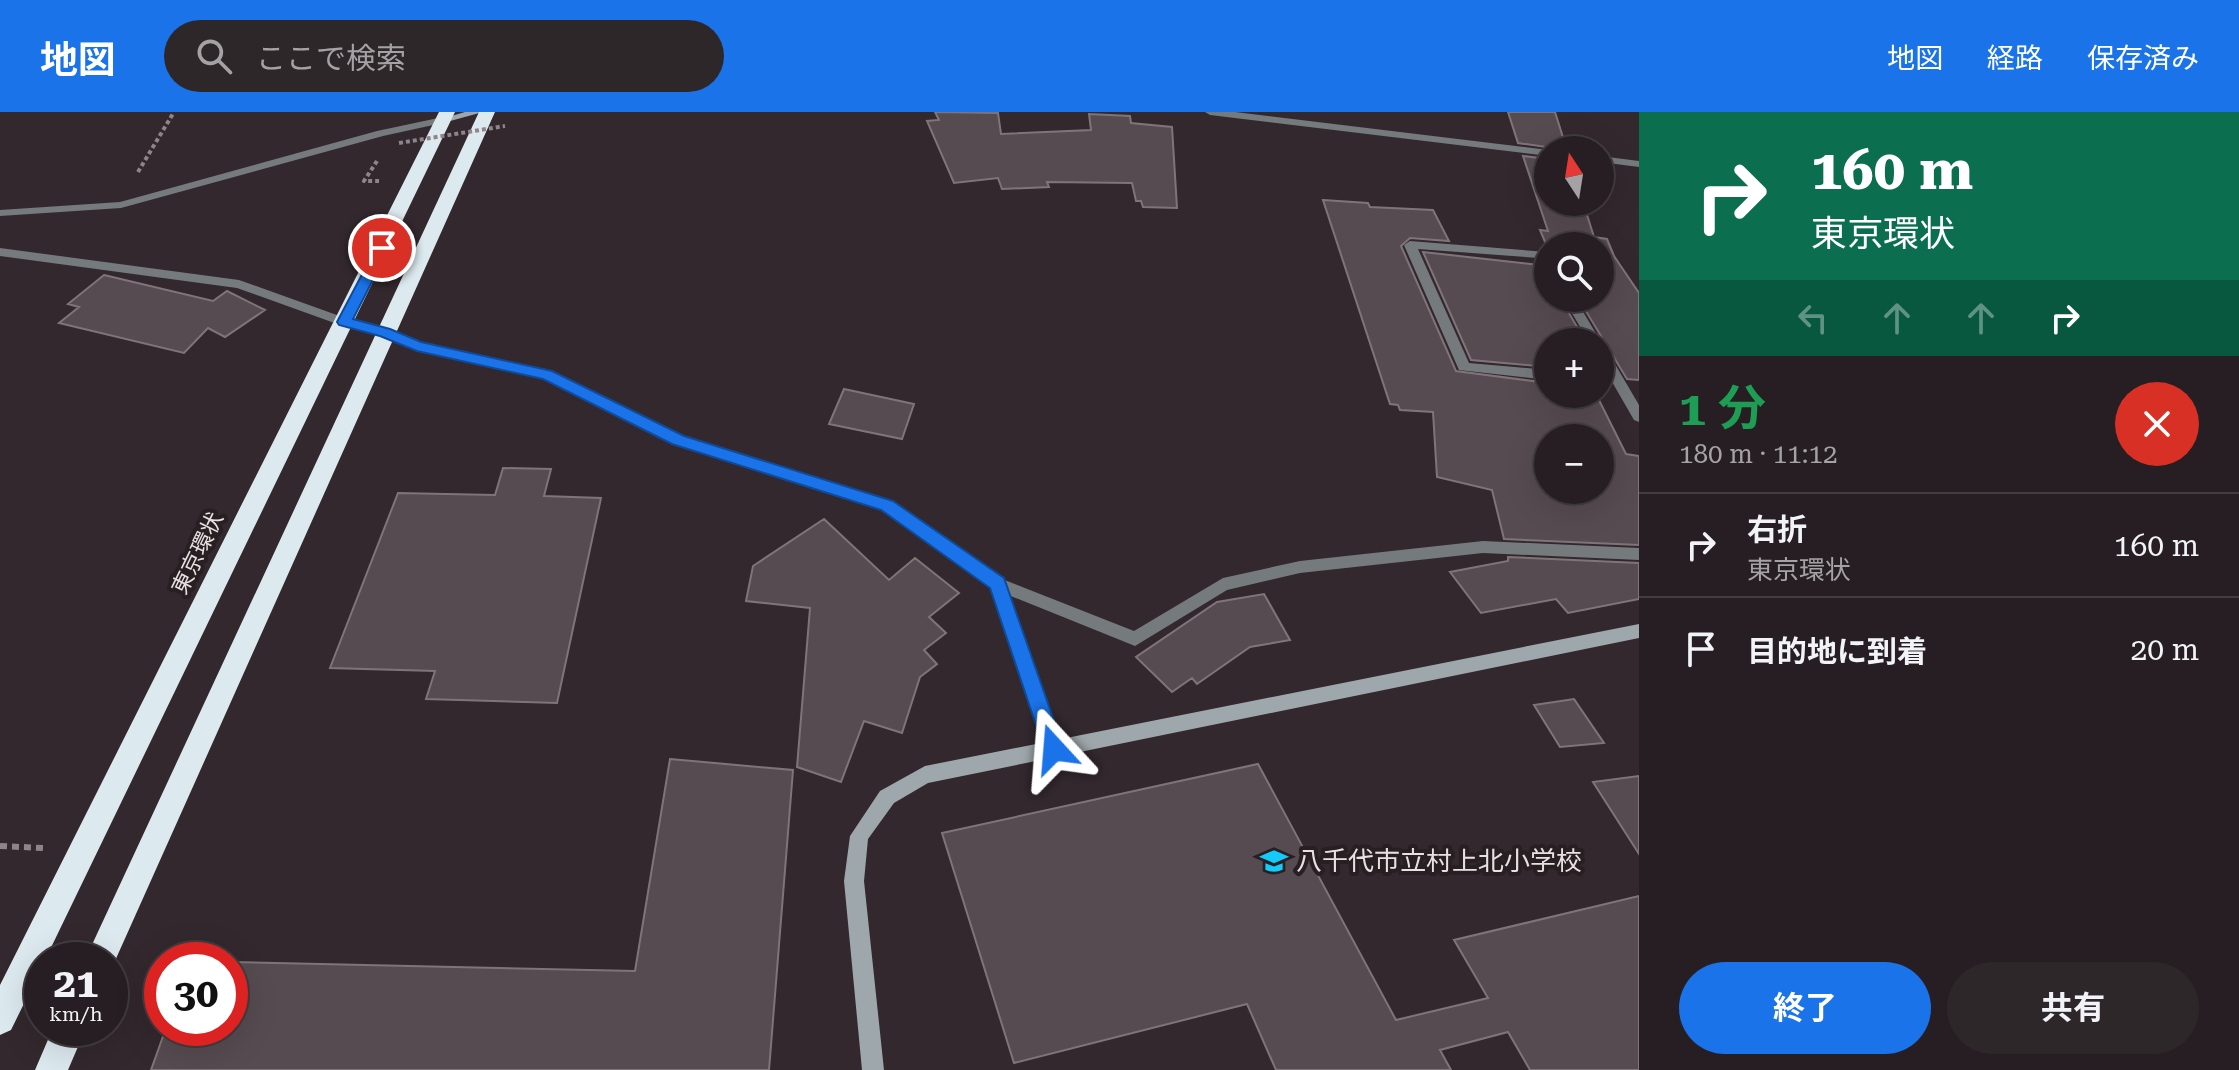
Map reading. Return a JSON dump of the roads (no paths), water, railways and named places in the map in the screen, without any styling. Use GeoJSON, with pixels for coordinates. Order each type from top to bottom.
{"type":"FeatureCollection","features":[{"type":"Feature","properties":{"kind":"highway","name":"東京環状"},"geometry":{"type":"LineString","coordinates":[[0,1019],[445,116]]}},
{"type":"Feature","properties":{"kind":"highway"},"geometry":{"type":"LineString","coordinates":[[109,942],[385,332],[496,119]]}},
{"type":"Feature","properties":{"kind":"highway"},"geometry":{"type":"LineString","coordinates":[[51,1070],[62,1046]]}},
{"type":"Feature","properties":{"kind":"street"},"geometry":{"type":"LineString","coordinates":[[0,213],[121,205],[445,116],[478,112]]}},
{"type":"Feature","properties":{"kind":"street"},"geometry":{"type":"LineString","coordinates":[[1210,112],[1534,151]]}},
{"type":"Feature","properties":{"kind":"street"},"geometry":{"type":"LineString","coordinates":[[1614,161],[1639,164]]}},
{"type":"Feature","properties":{"kind":"street"},"geometry":{"type":"LineString","coordinates":[[1534,254],[1410,245],[1464,367],[1534,374]]}},
{"type":"Feature","properties":{"kind":"street"},"geometry":{"type":"LineString","coordinates":[[0,252],[239,284],[344,322],[385,332],[417,346],[547,375],[678,440],[887,505],[997,583],[1135,639],[1223,584],[1300,567],[1483,547],[1639,554]]}},
{"type":"Feature","properties":{"kind":"street"},"geometry":{"type":"LineString","coordinates":[[1614,374],[1639,417]]}},
{"type":"Feature","properties":{"kind":"street"},"geometry":{"type":"LineString","coordinates":[[1614,382],[1619,383]]}},
{"type":"Feature","properties":{"kind":"street"},"geometry":{"type":"LineString","coordinates":[[997,583],[1054,749]]}},
{"type":"Feature","properties":{"kind":"street"},"geometry":{"type":"LineString","coordinates":[[873,1070],[854,881],[859,836],[887,797],[925,775],[1639,631]]}},
{"type":"Feature","properties":{"kind":"place","name":"八千代市立村上北小学校"},"geometry":{"type":"Point","coordinates":[1274,861]}}]}
